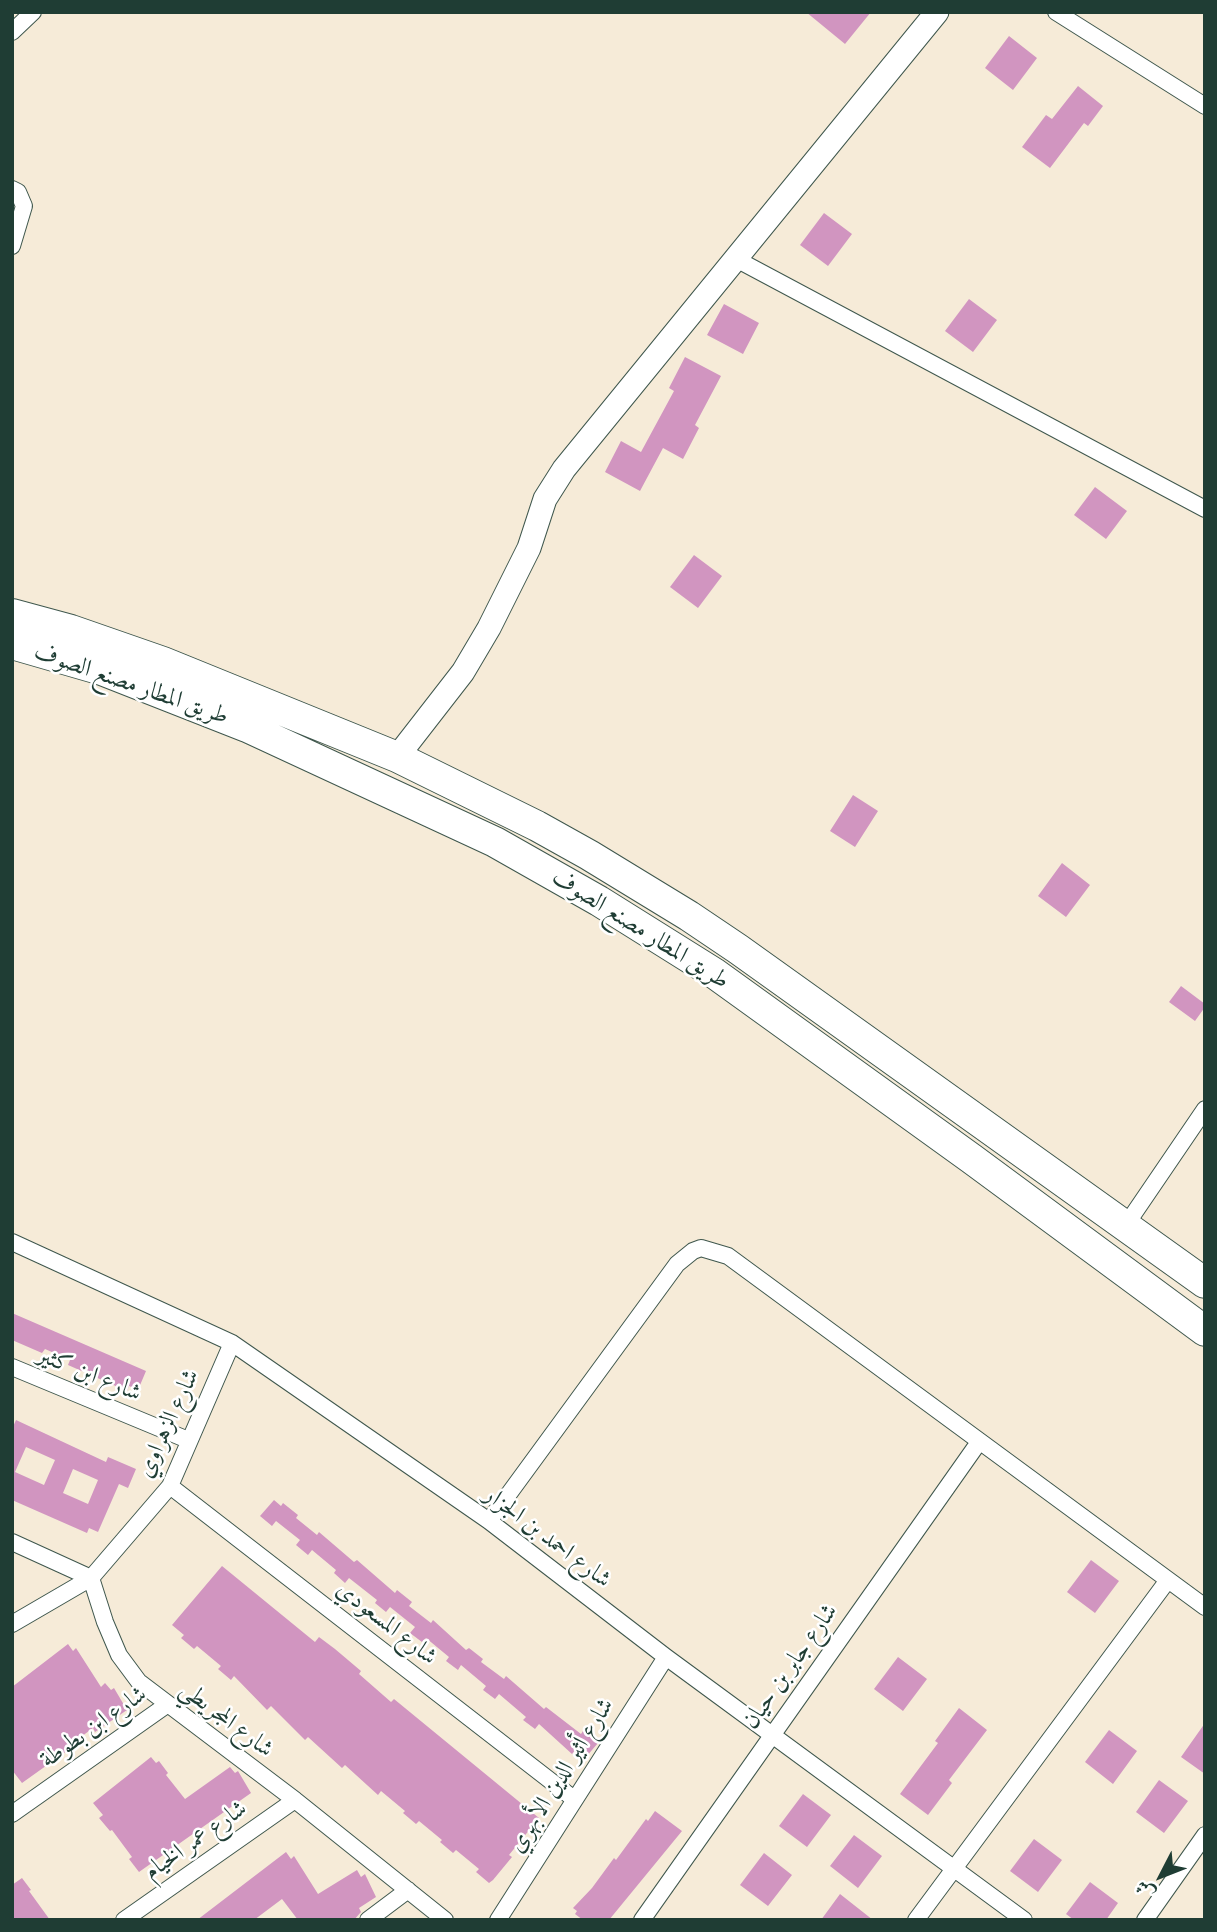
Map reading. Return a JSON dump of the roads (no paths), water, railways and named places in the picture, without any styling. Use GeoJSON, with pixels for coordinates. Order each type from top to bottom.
{"type":"FeatureCollection","features":[{"type":"Feature","properties":{"kind":"highway","name":"طريق المطار مصنع الصوف"},"geometry":{"type":"LineString","coordinates":[[12,614],[71,630],[163,662],[397,757],[537,826],[689,916],[1205,1283]]}},
{"type":"Feature","properties":{"kind":"highway","name":"طريق المطار مصنع الصوف"},"geometry":{"type":"LineString","coordinates":[[12,644],[102,670],[247,727],[495,842],[599,901],[714,973],[1205,1331]]}},
{"type":"Feature","properties":{"kind":"street"},"geometry":{"type":"LineString","coordinates":[[12,32],[33,12]]}},
{"type":"Feature","properties":{"kind":"street"},"geometry":{"type":"LineString","coordinates":[[397,757],[463,672],[529,548],[545,499],[564,469],[937,12]]}},
{"type":"Feature","properties":{"kind":"street"},"geometry":{"type":"LineString","coordinates":[[1056,12],[1205,106]]}},
{"type":"Feature","properties":{"kind":"street"},"geometry":{"type":"LineString","coordinates":[[12,189],[18,192],[24,206],[12,246]]}},
{"type":"Feature","properties":{"kind":"street"},"geometry":{"type":"LineString","coordinates":[[736,259],[1205,509]]}},
{"type":"Feature","properties":{"kind":"street"},"geometry":{"type":"LineString","coordinates":[[1126,1225],[1205,1109]]}},
{"type":"Feature","properties":{"kind":"street","name":"شارع احمد بن الجزار"},"geometry":{"type":"LineString","coordinates":[[12,1242],[232,1343],[489,1521],[666,1657],[1024,1920]]}},
{"type":"Feature","properties":{"kind":"street"},"geometry":{"type":"LineString","coordinates":[[489,1521],[677,1264],[701,1248],[727,1256],[1205,1607]]}},
{"type":"Feature","properties":{"kind":"street","name":"شارع الزهراوي"},"geometry":{"type":"LineString","coordinates":[[12,1625],[92,1578],[170,1486],[232,1343]]}},
{"type":"Feature","properties":{"kind":"street","name":"شارع ابن كثير"},"geometry":{"type":"LineString","coordinates":[[12,1367],[188,1440]]}},
{"type":"Feature","properties":{"kind":"street","name":"شارع جابر بن حيان"},"geometry":{"type":"LineString","coordinates":[[642,1920],[979,1442]]}},
{"type":"Feature","properties":{"kind":"street","name":"شارع المسعودي"},"geometry":{"type":"LineString","coordinates":[[170,1486],[574,1799]]}},
{"type":"Feature","properties":{"kind":"street"},"geometry":{"type":"LineString","coordinates":[[12,1542],[92,1578]]}},
{"type":"Feature","properties":{"kind":"street","name":"شارع المجريطي"},"geometry":{"type":"LineString","coordinates":[[92,1578],[105,1622],[119,1655],[139,1682],[295,1800],[445,1920]]}},
{"type":"Feature","properties":{"kind":"street"},"geometry":{"type":"LineString","coordinates":[[916,1920],[1168,1580]]}},
{"type":"Feature","properties":{"kind":"street","name":"شارع أثير الدين الأبهري"},"geometry":{"type":"LineString","coordinates":[[498,1920],[666,1657]]}},
{"type":"Feature","properties":{"kind":"street","name":"شارع ابن بطوطة"},"geometry":{"type":"LineString","coordinates":[[12,1814],[168,1704]]}},
{"type":"Feature","properties":{"kind":"street","name":"شارع عمر الخيام"},"geometry":{"type":"LineString","coordinates":[[124,1920],[295,1800]]}},
{"type":"Feature","properties":{"kind":"street"},"geometry":{"type":"LineString","coordinates":[[1145,1920],[1205,1835]]}},
{"type":"Feature","properties":{"kind":"street"},"geometry":{"type":"LineString","coordinates":[[368,1920],[408,1890]]}}]}
